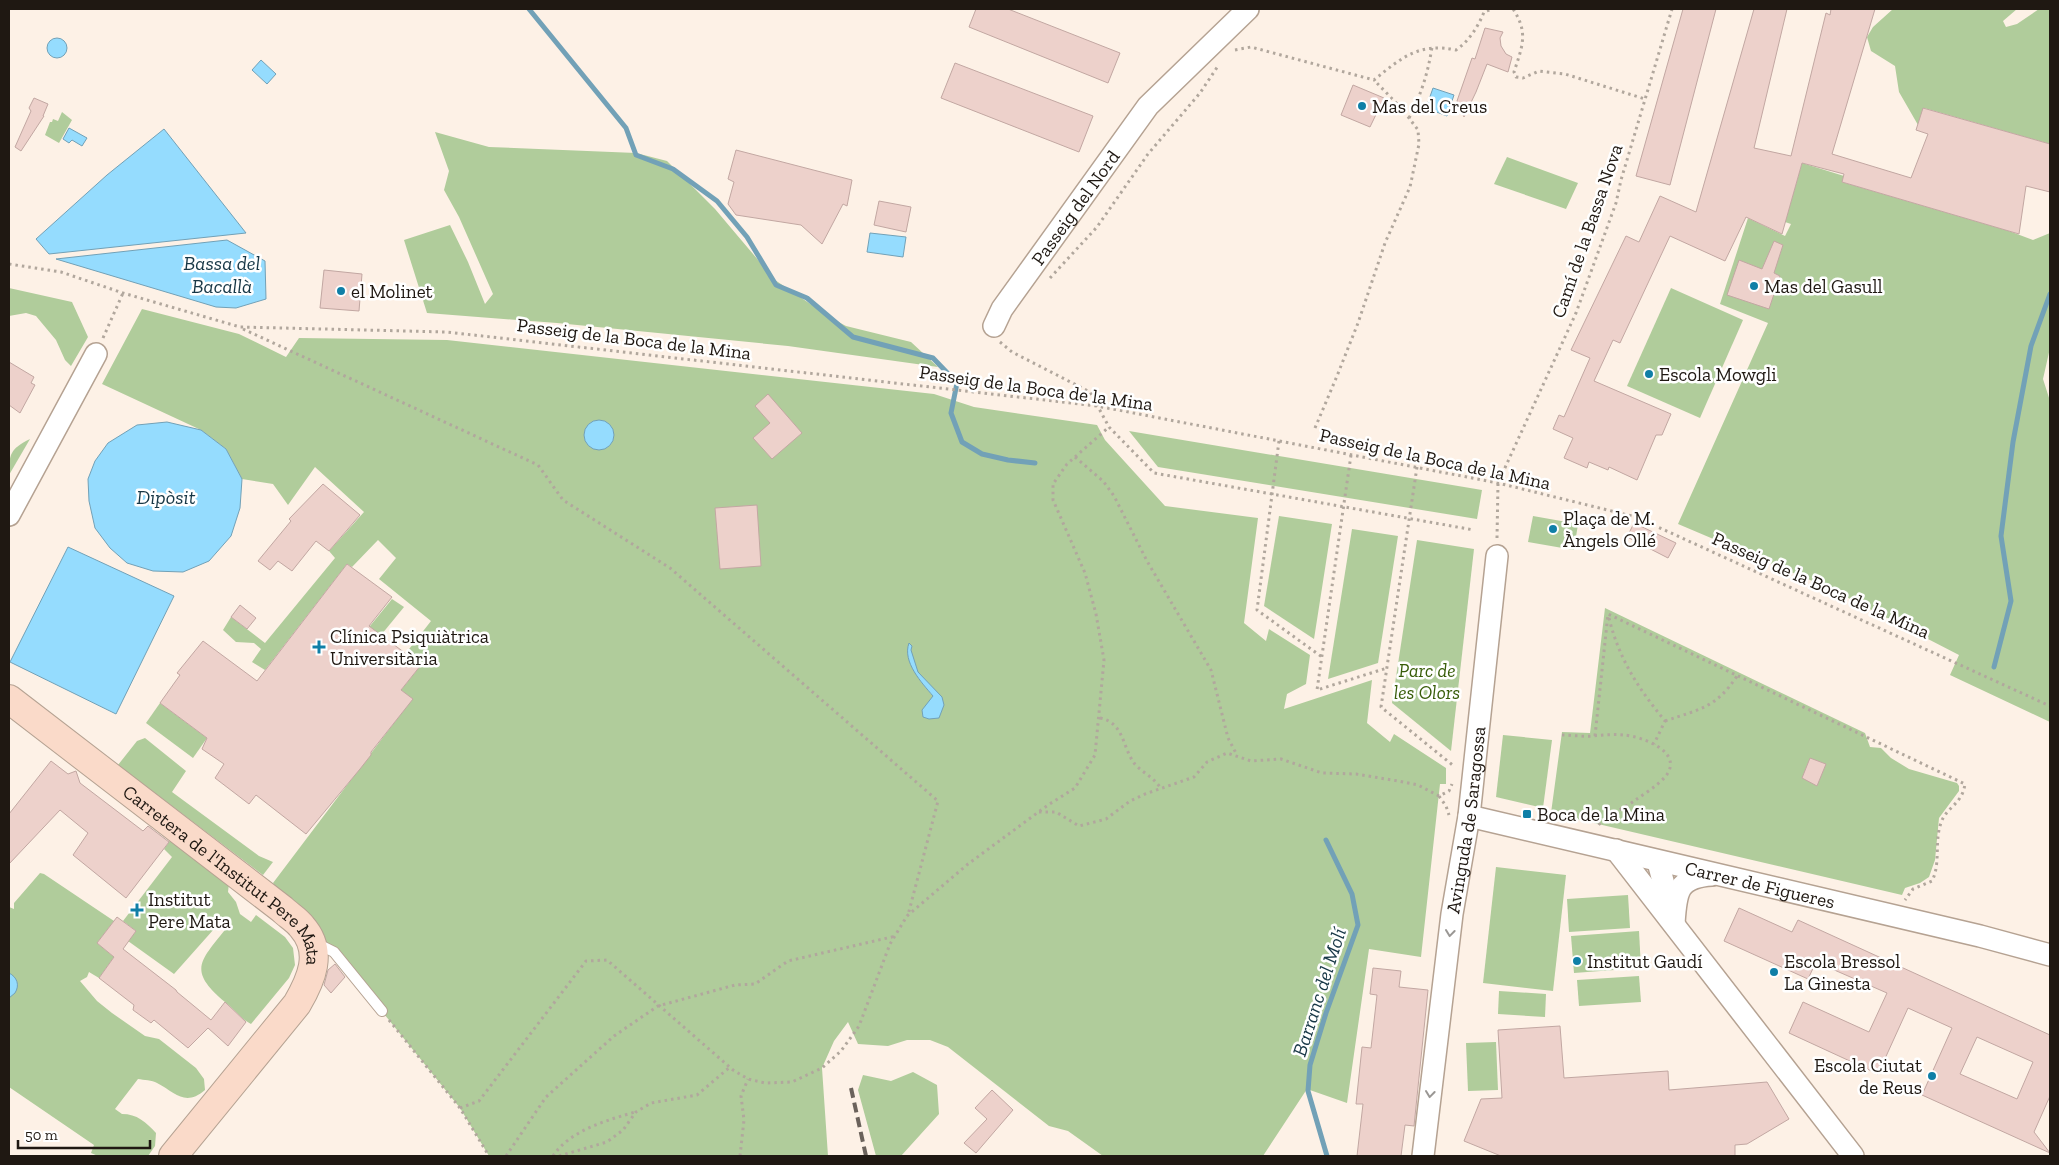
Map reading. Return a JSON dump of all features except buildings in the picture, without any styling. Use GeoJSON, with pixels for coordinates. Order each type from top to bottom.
{"type":"FeatureCollection","features":[{"type":"Feature","properties":{"kind":"street","name":"Passeig del Nord"},"geometry":{"type":"LineString","coordinates":[[994,326],[1002,309],[1148,106],[1248,9]]}},
{"type":"Feature","properties":{"kind":"street"},"geometry":{"type":"LineString","coordinates":[[9,515],[96,354]]}},
{"type":"Feature","properties":{"kind":"street","name":"Avinguda de Saragossa"},"geometry":{"type":"LineString","coordinates":[[1423,1156],[1452,914],[1460,817],[1497,556]]}},
{"type":"Feature","properties":{"kind":"street","name":"Carretera de l'Institut Pere Mata"},"geometry":{"type":"LineString","coordinates":[[9,699],[282,909],[303,927],[310,940],[314,952],[313,968],[310,982],[297,1004],[174,1156]]}},
{"type":"Feature","properties":{"kind":"street","name":"Carrer de Figueres"},"geometry":{"type":"LineString","coordinates":[[1460,817],[1616,850],[1658,862],[1980,936],[2050,955]]}},
{"type":"Feature","properties":{"kind":"street"},"geometry":{"type":"LineString","coordinates":[[1616,850],[1853,1156]]}},
{"type":"Feature","properties":{"kind":"street"},"geometry":{"type":"LineString","coordinates":[[1650,894],[1646,871],[1658,862],[1674,924]]}},
{"type":"Feature","properties":{"kind":"street"},"geometry":{"type":"LineString","coordinates":[[1674,924],[1678,892],[1683,883],[1702,875],[1714,874]]}},
{"type":"Feature","properties":{"kind":"lane"},"geometry":{"type":"LineString","coordinates":[[310,940],[334,952],[382,1011]]}},
{"type":"Feature","properties":{"kind":"path"},"geometry":{"type":"LineString","coordinates":[[1374,80],[1396,62],[1418,50],[1438,46],[1456,50],[1465,43],[1479,25],[1484,12],[1492,9]]}},
{"type":"Feature","properties":{"kind":"path"},"geometry":{"type":"LineString","coordinates":[[1514,9],[1522,22],[1522,45],[1514,72],[1516,77],[1523,78],[1539,71],[1565,74],[1645,99]]}},
{"type":"Feature","properties":{"kind":"path","name":"Camí de la Bassa Nova"},"geometry":{"type":"LineString","coordinates":[[1498,483],[1585,290],[1616,203],[1621,180],[1672,9]]}},
{"type":"Feature","properties":{"kind":"path"},"geometry":{"type":"LineString","coordinates":[[1231,54],[1236,48],[1251,47],[1374,80],[1418,130],[1419,144],[1410,187],[1385,243],[1338,376],[1315,428]]}},
{"type":"Feature","properties":{"kind":"path"},"geometry":{"type":"LineString","coordinates":[[1409,118],[1422,94],[1428,74],[1432,47]]}},
{"type":"Feature","properties":{"kind":"path"},"geometry":{"type":"LineString","coordinates":[[1048,280],[1097,227],[1148,154],[1200,93],[1220,65]]}},
{"type":"Feature","properties":{"kind":"path","name":"Passeig de la Boca de la Mina"},"geometry":{"type":"LineString","coordinates":[[9,264],[61,272],[123,293],[240,328],[447,332],[1097,406],[1498,483],[1636,517],[2050,706]]}},
{"type":"Feature","properties":{"kind":"path"},"geometry":{"type":"LineString","coordinates":[[96,354],[123,293]]}},
{"type":"Feature","properties":{"kind":"path"},"geometry":{"type":"LineString","coordinates":[[994,326],[996,339],[1012,352],[1090,392],[1109,427],[1154,473],[1474,530]]}},
{"type":"Feature","properties":{"kind":"path"},"geometry":{"type":"LineString","coordinates":[[240,328],[538,465],[563,500],[670,568],[938,801],[907,916],[878,975],[859,1026],[841,1051],[822,1068],[792,1082],[765,1084],[748,1079],[730,1067],[607,960],[586,961],[479,1101],[460,1108]]}},
{"type":"Feature","properties":{"kind":"path"},"geometry":{"type":"LineString","coordinates":[[907,916],[968,864],[1074,788],[1095,755],[1104,660],[1096,614],[1085,573],[1053,500],[1053,484],[1067,464],[1109,427]]}},
{"type":"Feature","properties":{"kind":"path"},"geometry":{"type":"LineString","coordinates":[[1280,441],[1257,610],[1322,657]]}},
{"type":"Feature","properties":{"kind":"path"},"geometry":{"type":"LineString","coordinates":[[1351,454],[1317,690],[1387,668]]}},
{"type":"Feature","properties":{"kind":"path"},"geometry":{"type":"LineString","coordinates":[[1075,457],[1103,481],[1114,496],[1146,561],[1211,670],[1228,738],[1237,755]]}},
{"type":"Feature","properties":{"kind":"path"},"geometry":{"type":"LineString","coordinates":[[1417,467],[1382,708],[1455,767]]}},
{"type":"Feature","properties":{"kind":"path"},"geometry":{"type":"LineString","coordinates":[[1497,556],[1498,483]]}},
{"type":"Feature","properties":{"kind":"path"},"geometry":{"type":"LineString","coordinates":[[1608,614],[1965,784],[1957,804],[1941,821],[1937,869],[1932,881],[1913,889],[1904,901]]}},
{"type":"Feature","properties":{"kind":"path"},"geometry":{"type":"LineString","coordinates":[[1608,614],[1613,634],[1628,668],[1641,692],[1665,721]]}},
{"type":"Feature","properties":{"kind":"path"},"geometry":{"type":"LineString","coordinates":[[1594,736],[1608,614]]}},
{"type":"Feature","properties":{"kind":"path"},"geometry":{"type":"LineString","coordinates":[[1654,744],[1665,721],[1710,705],[1721,697],[1737,676]]}},
{"type":"Feature","properties":{"kind":"path"},"geometry":{"type":"LineString","coordinates":[[1100,718],[1112,722],[1117,728],[1134,764],[1153,778],[1160,787]]}},
{"type":"Feature","properties":{"kind":"path"},"geometry":{"type":"LineString","coordinates":[[1562,735],[1625,735],[1654,744],[1669,756],[1670,762],[1665,777],[1633,802],[1603,820],[1595,829]]}},
{"type":"Feature","properties":{"kind":"path"},"geometry":{"type":"LineString","coordinates":[[1039,812],[1056,812],[1079,826],[1106,819],[1130,801],[1160,787],[1194,776],[1208,762],[1227,753],[1251,761],[1281,759],[1322,773],[1363,775],[1418,785],[1439,796],[1446,806],[1460,817]]}},
{"type":"Feature","properties":{"kind":"path"},"geometry":{"type":"LineString","coordinates":[[1439,796],[1449,791],[1453,781]]}},
{"type":"Feature","properties":{"kind":"path"},"geometry":{"type":"LineString","coordinates":[[506,1156],[546,1097],[614,1036],[658,1006],[735,985],[755,984],[788,961],[896,936]]}},
{"type":"Feature","properties":{"kind":"path"},"geometry":{"type":"LineString","coordinates":[[382,1011],[460,1108],[489,1156]]}},
{"type":"Feature","properties":{"kind":"path"},"geometry":{"type":"LineString","coordinates":[[553,1156],[558,1149],[583,1131],[611,1119],[636,1112],[651,1104],[697,1095],[730,1067]]}},
{"type":"Feature","properties":{"kind":"path"},"geometry":{"type":"LineString","coordinates":[[740,1156],[744,1120],[741,1096],[748,1079]]}},
{"type":"Feature","properties":{"kind":"path"},"geometry":{"type":"LineString","coordinates":[[559,1156],[607,1142],[623,1130],[636,1112]]}},
{"type":"Feature","properties":{"kind":"green space"},"geometry":{"type":"Polygon","coordinates":[[[1893,9],[2017,9],[2003,21],[2006,27],[2017,24],[2039,9],[2050,9],[2050,144],[1924,108],[1918,125],[1899,92],[1895,66],[1871,51],[1867,37],[1873,27],[1893,9]]]}},
{"type":"Feature","properties":{"kind":"green space"},"geometry":{"type":"Polygon","coordinates":[[[62,112],[72,120],[59,143],[45,135],[50,122],[53,119],[58,121],[62,112]]]}},
{"type":"Feature","properties":{"kind":"green space"},"geometry":{"type":"Polygon","coordinates":[[[435,132],[489,147],[636,153],[667,161],[715,209],[775,280],[846,326],[911,342],[938,367],[788,346],[557,323],[427,313],[404,240],[450,225],[485,304],[493,294],[459,217],[444,190],[449,171],[435,132]]]}},
{"type":"Feature","properties":{"kind":"green space"},"geometry":{"type":"Polygon","coordinates":[[[1507,157],[1578,183],[1566,209],[1494,184],[1507,157]]]}},
{"type":"Feature","properties":{"kind":"green space"},"geometry":{"type":"Polygon","coordinates":[[[1802,163],[1844,176],[1842,182],[2009,231],[2033,240],[2050,233],[2050,348],[2043,379],[2050,401],[2050,722],[1950,675],[1959,655],[1829,588],[1678,524],[1768,323],[1720,304],[1748,218],[1785,236],[1791,224],[1785,222],[1802,163]]]}},
{"type":"Feature","properties":{"kind":"green space"},"geometry":{"type":"Polygon","coordinates":[[[9,288],[72,302],[88,337],[71,366],[65,360],[56,340],[36,316],[26,313],[9,316],[9,288]]]}},
{"type":"Feature","properties":{"kind":"green space"},"geometry":{"type":"Polygon","coordinates":[[[1671,288],[1743,320],[1700,418],[1627,386],[1671,288]]]}},
{"type":"Feature","properties":{"kind":"green space"},"geometry":{"type":"Polygon","coordinates":[[[142,309],[239,334],[286,357],[299,338],[447,340],[934,394],[974,407],[1097,425],[1105,440],[1165,506],[1258,518],[1244,623],[1266,641],[1269,629],[1310,655],[1306,684],[1287,694],[1284,709],[1372,680],[1367,723],[1390,742],[1394,734],[1446,768],[1446,784],[1440,784],[1421,957],[1369,949],[1347,1103],[1307,1089],[1263,1156],[1103,1156],[1068,1131],[1049,1126],[948,1047],[930,1040],[907,1040],[888,1046],[858,1044],[848,1022],[834,1041],[822,1068],[828,1156],[489,1156],[460,1108],[334,952],[310,940],[273,883],[412,699],[401,690],[421,665],[406,653],[431,621],[379,579],[396,558],[378,540],[352,567],[347,564],[265,670],[252,662],[261,649],[254,643],[236,642],[223,630],[231,617],[265,643],[335,558],[329,551],[364,512],[315,467],[288,505],[273,484],[242,479],[226,449],[201,430],[102,384],[142,309]]]}},
{"type":"Feature","properties":{"kind":"green space"},"geometry":{"type":"Polygon","coordinates":[[[1129,431],[1482,490],[1477,519],[1158,467],[1129,431]]]}},
{"type":"Feature","properties":{"kind":"green space"},"geometry":{"type":"Polygon","coordinates":[[[30,439],[9,475],[9,462],[12,453],[18,446],[30,439]]]}},
{"type":"Feature","properties":{"kind":"green space"},"geometry":{"type":"Polygon","coordinates":[[[1279,516],[1332,524],[1314,639],[1264,606],[1279,516]]]}},
{"type":"Feature","properties":{"kind":"green space"},"geometry":{"type":"Polygon","coordinates":[[[1533,516],[1578,524],[1574,550],[1528,542],[1533,516]]]}},
{"type":"Feature","properties":{"kind":"green space"},"geometry":{"type":"Polygon","coordinates":[[[1352,529],[1398,536],[1378,663],[1328,679],[1352,529]]]}},
{"type":"Feature","properties":{"kind":"green space","name":"Parc de les Olors"},"geometry":{"type":"Polygon","coordinates":[[[1417,540],[1474,549],[1451,751],[1392,703],[1417,540]]]}},
{"type":"Feature","properties":{"kind":"green space"},"geometry":{"type":"Polygon","coordinates":[[[392,599],[404,607],[368,651],[357,642],[392,599]]]}},
{"type":"Feature","properties":{"kind":"green space"},"geometry":{"type":"Polygon","coordinates":[[[1605,608],[1865,733],[1870,747],[1881,748],[1891,758],[1909,769],[1957,783],[1959,791],[1939,818],[1935,860],[1929,877],[1920,883],[1905,888],[1902,895],[1551,813],[1562,732],[1590,733],[1605,608]]]}},
{"type":"Feature","properties":{"kind":"green space"},"geometry":{"type":"Polygon","coordinates":[[[160,703],[207,738],[193,758],[146,723],[160,703]]]}},
{"type":"Feature","properties":{"kind":"green space"},"geometry":{"type":"Polygon","coordinates":[[[1503,735],[1552,740],[1543,808],[1496,797],[1503,735]]]}},
{"type":"Feature","properties":{"kind":"green space"},"geometry":{"type":"Polygon","coordinates":[[[145,738],[186,771],[172,792],[259,856],[273,862],[263,875],[118,765],[137,741],[145,738]]]}},
{"type":"Feature","properties":{"kind":"green space"},"geometry":{"type":"Polygon","coordinates":[[[171,839],[229,883],[228,892],[236,902],[240,914],[251,922],[256,915],[285,937],[293,948],[295,965],[289,978],[251,1024],[213,991],[205,981],[202,973],[205,957],[228,926],[222,920],[174,974],[128,941],[136,931],[123,921],[172,857],[164,849],[171,839]]]}},
{"type":"Feature","properties":{"kind":"green space"},"geometry":{"type":"Polygon","coordinates":[[[1496,867],[1566,875],[1553,991],[1483,983],[1496,867]]]}},
{"type":"Feature","properties":{"kind":"green space"},"geometry":{"type":"Polygon","coordinates":[[[40,873],[114,921],[97,943],[114,957],[99,978],[89,972],[87,977],[80,981],[97,1001],[112,1013],[145,1036],[159,1039],[196,1068],[204,1079],[205,1090],[198,1095],[186,1098],[155,1082],[138,1079],[115,1109],[122,1114],[132,1115],[141,1119],[156,1133],[155,1146],[148,1156],[98,1156],[91,1153],[94,1145],[9,1087],[9,907],[14,909],[14,903],[40,873]]]}},
{"type":"Feature","properties":{"kind":"green space"},"geometry":{"type":"Polygon","coordinates":[[[1628,895],[1630,928],[1569,932],[1567,899],[1628,895]]]}},
{"type":"Feature","properties":{"kind":"green space"},"geometry":{"type":"Polygon","coordinates":[[[1639,931],[1641,968],[1574,973],[1571,936],[1639,931]]]}},
{"type":"Feature","properties":{"kind":"green space"},"geometry":{"type":"Polygon","coordinates":[[[1639,976],[1641,1002],[1579,1006],[1577,980],[1639,976]]]}},
{"type":"Feature","properties":{"kind":"green space"},"geometry":{"type":"Polygon","coordinates":[[[1499,991],[1546,994],[1545,1017],[1498,1014],[1499,991]]]}},
{"type":"Feature","properties":{"kind":"green space"},"geometry":{"type":"Polygon","coordinates":[[[1496,1042],[1498,1090],[1468,1091],[1466,1043],[1496,1042]]]}},
{"type":"Feature","properties":{"kind":"green space"},"geometry":{"type":"Polygon","coordinates":[[[913,1072],[937,1085],[939,1114],[901,1156],[876,1156],[858,1090],[863,1075],[891,1081],[913,1072]]]}},
{"type":"Feature","properties":{"kind":"water"},"geometry":{"type":"Polygon","coordinates":[[[57,38],[64,41],[67,48],[64,55],[57,58],[50,55],[47,48],[50,41],[57,38]]]}},
{"type":"Feature","properties":{"kind":"water"},"geometry":{"type":"Polygon","coordinates":[[[261,60],[276,74],[267,84],[252,70],[261,60]]]}},
{"type":"Feature","properties":{"kind":"water"},"geometry":{"type":"Polygon","coordinates":[[[1433,88],[1454,95],[1447,116],[1426,108],[1433,88]]]}},
{"type":"Feature","properties":{"kind":"water"},"geometry":{"type":"Polygon","coordinates":[[[69,128],[87,138],[82,146],[72,140],[69,143],[63,139],[69,128]]]}},
{"type":"Feature","properties":{"kind":"water"},"geometry":{"type":"Polygon","coordinates":[[[164,129],[246,233],[49,254],[36,239],[107,175],[164,129]]]}},
{"type":"Feature","properties":{"kind":"water"},"geometry":{"type":"Polygon","coordinates":[[[870,233],[906,237],[903,257],[867,252],[870,233]]]}},
{"type":"Feature","properties":{"kind":"water","name":"Bassa del Bacallà"},"geometry":{"type":"Polygon","coordinates":[[[227,240],[265,261],[266,299],[236,308],[216,307],[56,259],[227,240]]]}},
{"type":"Feature","properties":{"kind":"water"},"geometry":{"type":"Polygon","coordinates":[[[599,420],[605,421],[613,429],[613,441],[605,449],[599,450],[593,449],[585,441],[584,435],[585,429],[593,421],[599,420]]]}},
{"type":"Feature","properties":{"kind":"water","name":"Dipòsit"},"geometry":{"type":"Polygon","coordinates":[[[167,422],[201,430],[226,449],[242,479],[240,508],[231,536],[209,561],[183,572],[153,571],[127,563],[110,548],[95,528],[89,501],[88,479],[95,461],[108,443],[137,425],[167,422]]]}},
{"type":"Feature","properties":{"kind":"water"},"geometry":{"type":"Polygon","coordinates":[[[68,547],[174,596],[116,714],[10,662],[68,547]]]}},
{"type":"Feature","properties":{"kind":"water"},"geometry":{"type":"Polygon","coordinates":[[[909,643],[912,646],[911,650],[918,672],[942,697],[944,705],[939,718],[929,719],[923,717],[922,710],[933,696],[914,672],[908,657],[909,643]]]}},
{"type":"Feature","properties":{"kind":"water"},"geometry":{"type":"Polygon","coordinates":[[[9,973],[16,979],[17,990],[9,998],[9,973]]]}},
{"type":"Feature","properties":{"kind":"waterway","name":"Barranc del Molí"},"geometry":{"type":"LineString","coordinates":[[529,9],[626,128],[636,155],[673,169],[717,201],[747,237],[776,285],[807,298],[853,337],[933,358],[957,383],[951,413],[962,442],[982,454],[1008,460],[1035,463]]}},
{"type":"Feature","properties":{"kind":"waterway"},"geometry":{"type":"LineString","coordinates":[[1994,667],[2011,601],[2001,536],[2013,442],[2031,346],[2050,294]]}},
{"type":"Feature","properties":{"kind":"waterway","name":"Barranc del Molí"},"geometry":{"type":"LineString","coordinates":[[1326,840],[1352,894],[1358,925],[1326,1013],[1310,1065],[1308,1091],[1327,1156]]}},
{"type":"Feature","properties":{"kind":"railway"},"geometry":{"type":"LineString","coordinates":[[851,1088],[866,1156]]}},
{"type":"Feature","properties":{"kind":"place","name":"Mas del Creus"},"geometry":{"type":"Point","coordinates":[1362,106]}},
{"type":"Feature","properties":{"kind":"place","name":"Mas del Gasull"},"geometry":{"type":"Point","coordinates":[1754,286]}},
{"type":"Feature","properties":{"kind":"place","name":"el Molinet"},"geometry":{"type":"Point","coordinates":[341,291]}},
{"type":"Feature","properties":{"kind":"place","name":"Escola Mowgli"},"geometry":{"type":"Point","coordinates":[1649,374]}},
{"type":"Feature","properties":{"kind":"place","name":"Plaça de M. Àngels Ollé"},"geometry":{"type":"Point","coordinates":[1553,529]}},
{"type":"Feature","properties":{"kind":"place","name":"Clínica Psiquiàtrica Universitària"},"geometry":{"type":"Point","coordinates":[319,647]}},
{"type":"Feature","properties":{"kind":"place","name":"Boca de la Mina"},"geometry":{"type":"Point","coordinates":[1527,814]}},
{"type":"Feature","properties":{"kind":"place","name":"Institut Pere Mata"},"geometry":{"type":"Point","coordinates":[137,910]}},
{"type":"Feature","properties":{"kind":"place","name":"Institut Gaudí"},"geometry":{"type":"Point","coordinates":[1577,961]}},
{"type":"Feature","properties":{"kind":"place","name":"Escola Bressol La Ginesta"},"geometry":{"type":"Point","coordinates":[1774,972]}},
{"type":"Feature","properties":{"kind":"place","name":"Escola Ciutat de Reus"},"geometry":{"type":"Point","coordinates":[1932,1076]}}]}
